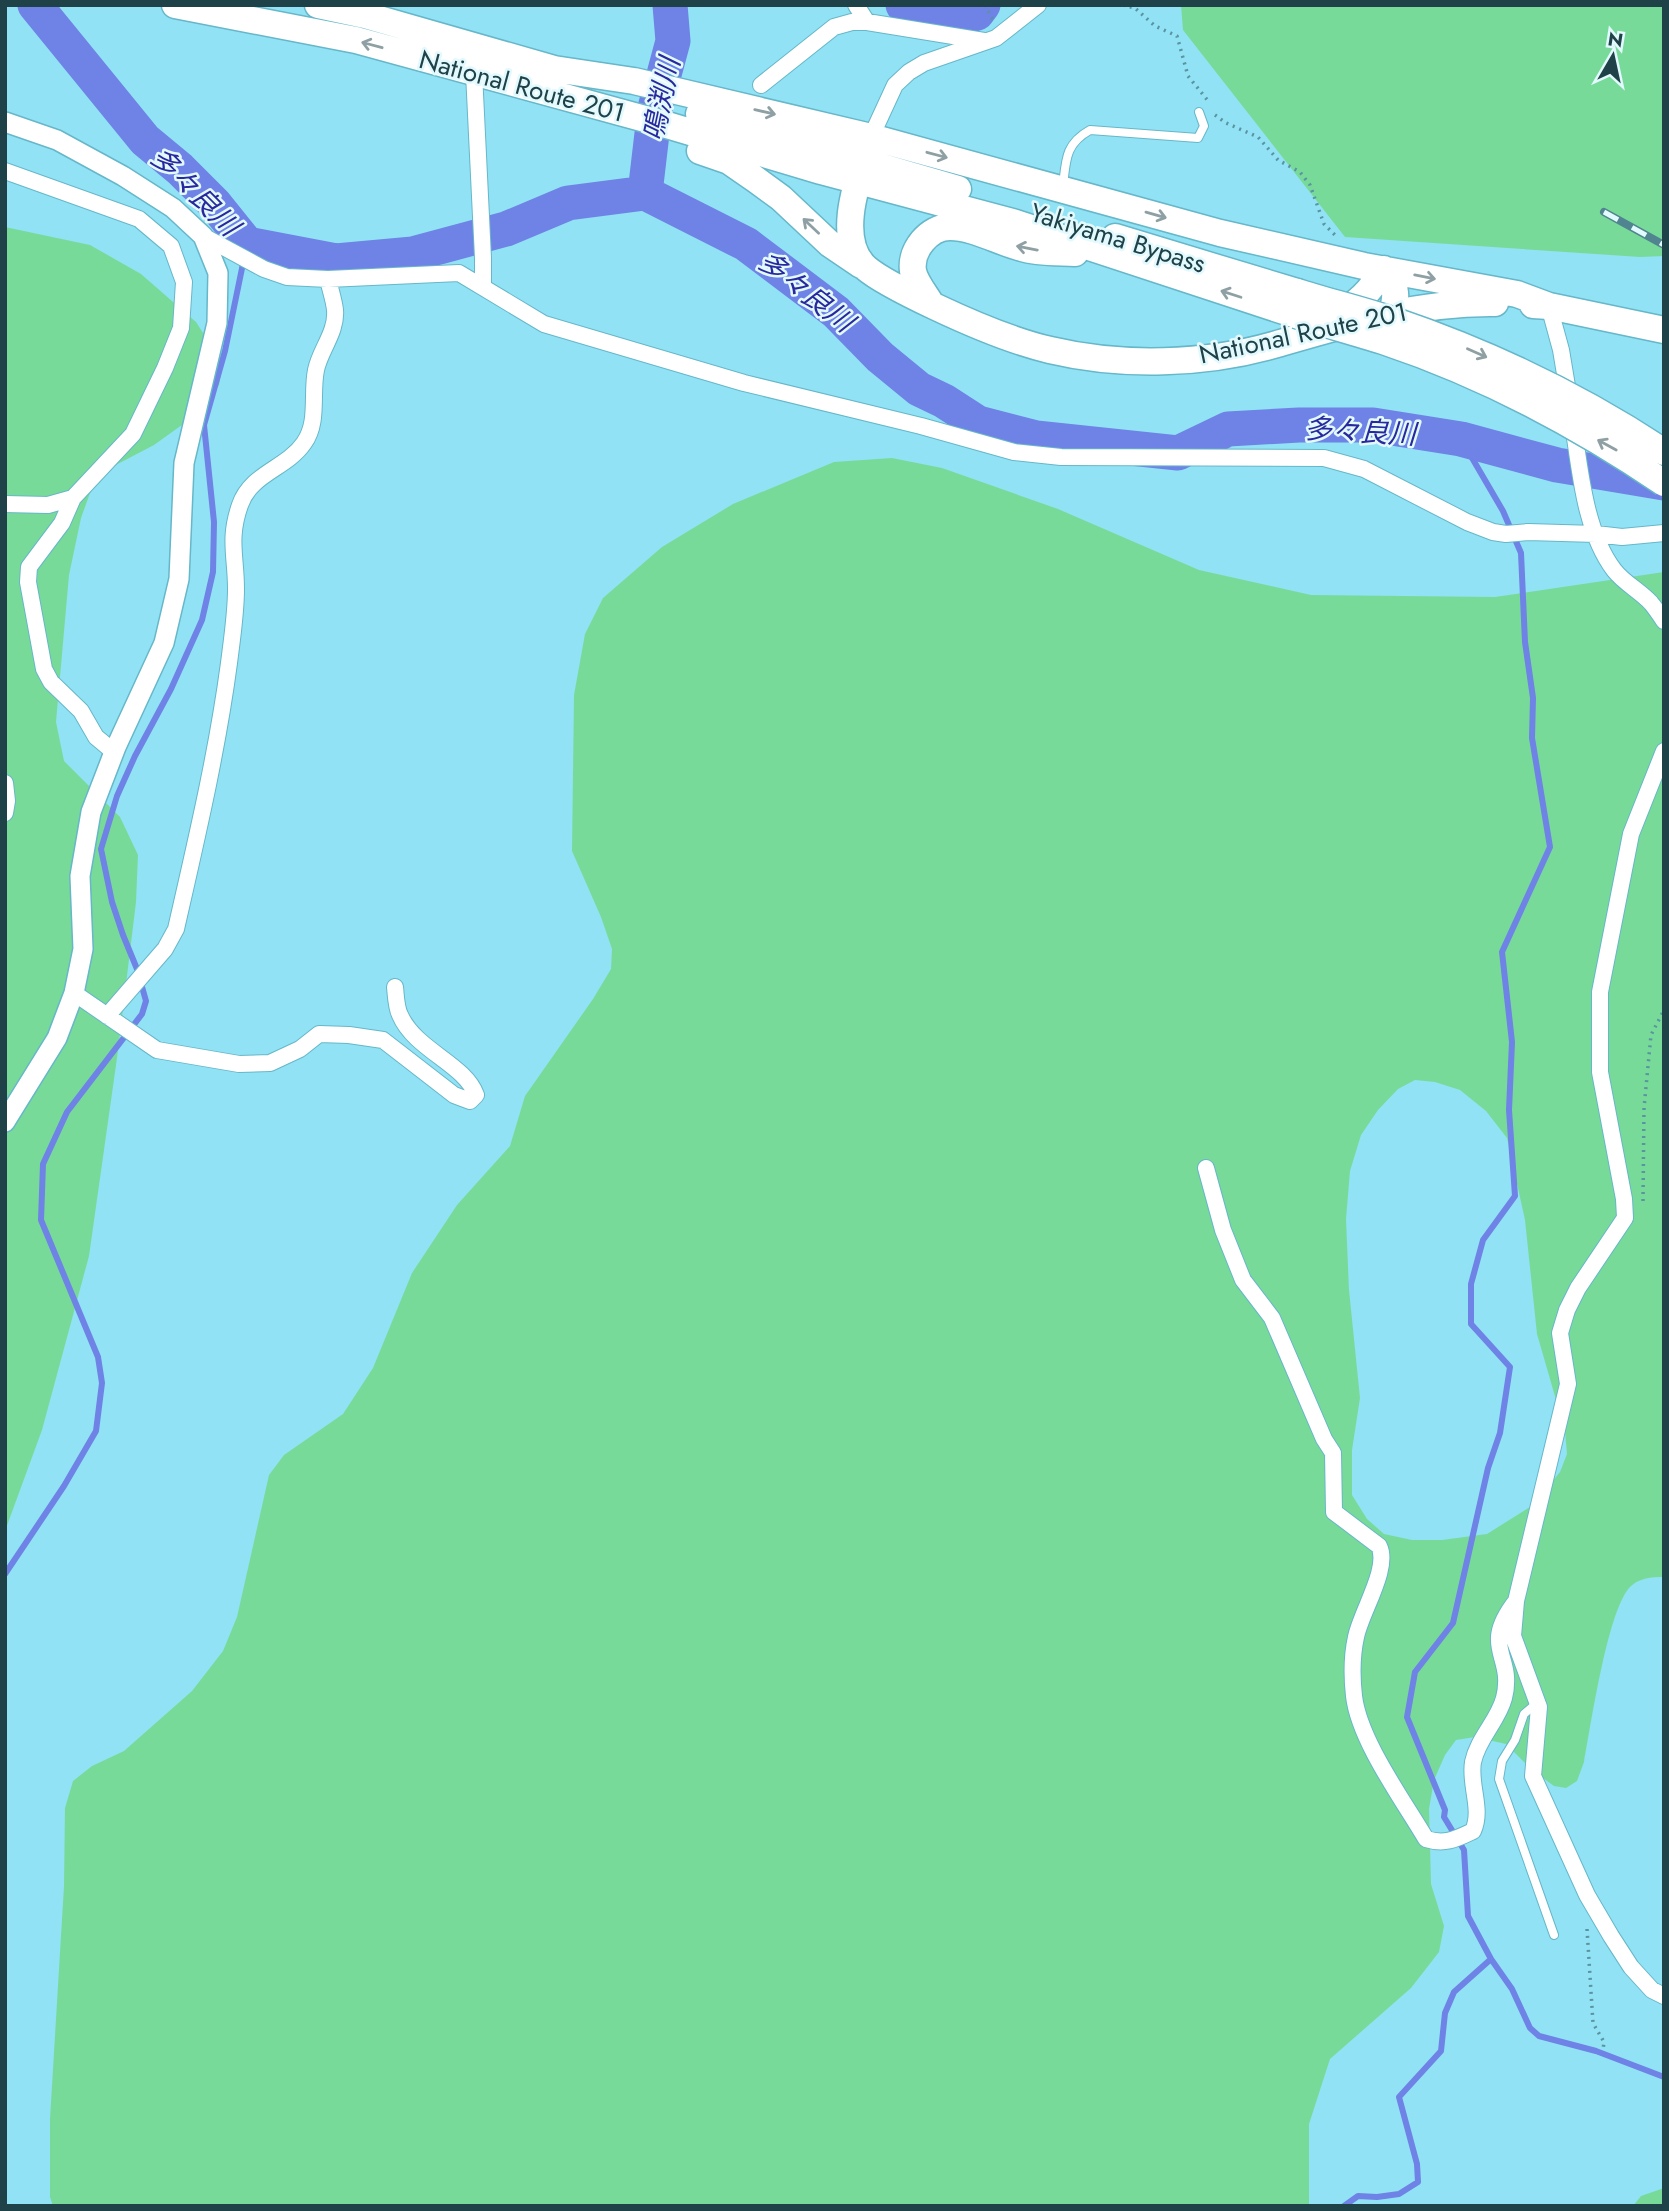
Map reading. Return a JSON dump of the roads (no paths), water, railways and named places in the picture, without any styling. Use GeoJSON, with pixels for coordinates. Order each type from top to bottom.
{"type":"FeatureCollection","features":[{"type":"Feature","properties":{"kind":"highway","name":"National Route 201"},"geometry":{"type":"LineString","coordinates":[[175,5],[356,40],[477,60],[554,69],[631,97],[671,107]]}},
{"type":"Feature","properties":{"kind":"highway","name":"National Route 201"},"geometry":{"type":"LineString","coordinates":[[318,5],[365,15],[477,60],[671,107],[864,159],[1063,189],[1220,233],[1384,270],[1517,294],[1549,306],[1664,330]]}},
{"type":"Feature","properties":{"kind":"highway","name":"National Route 201"},"geometry":{"type":"LineString","coordinates":[[671,107],[681,145],[729,161],[781,198],[830,244],[865,268],[962,320],[1050,350],[1116,360],[1154,361],[1217,356],[1276,344],[1300,313],[1391,313],[1460,303],[1549,306]]}},
{"type":"Feature","properties":{"kind":"highway","name":"Yakiyama Bypass"},"geometry":{"type":"LineString","coordinates":[[671,107],[864,159],[1384,342],[1488,384],[1607,445],[1664,483]]}},
{"type":"Feature","properties":{"kind":"highway","name":"Yakiyama Bypass"},"geometry":{"type":"LineString","coordinates":[[864,159],[1016,223],[1300,313],[1393,320],[1460,345],[1576,400],[1664,452]]}},
{"type":"Feature","properties":{"kind":"highway"},"geometry":{"type":"LineString","coordinates":[[864,159],[849,224],[850,241],[865,268]]}},
{"type":"Feature","properties":{"kind":"highway"},"geometry":{"type":"LineString","coordinates":[[931,304],[913,273],[914,260],[919,244],[933,231],[948,227],[968,230],[1024,249],[1119,257]]}},
{"type":"Feature","properties":{"kind":"highway"},"geometry":{"type":"LineString","coordinates":[[1300,313],[1351,307],[1372,289],[1384,270],[1394,284],[1398,299],[1391,313]]}},
{"type":"Feature","properties":{"kind":"street"},"geometry":{"type":"LineString","coordinates":[[856,5],[867,22]]}},
{"type":"Feature","properties":{"kind":"street"},"geometry":{"type":"LineString","coordinates":[[864,159],[894,85],[924,62],[996,38],[1038,5]]}},
{"type":"Feature","properties":{"kind":"street"},"geometry":{"type":"LineString","coordinates":[[761,85],[834,27],[852,22],[867,22],[986,41]]}},
{"type":"Feature","properties":{"kind":"street"},"geometry":{"type":"LineString","coordinates":[[477,60],[482,286]]}},
{"type":"Feature","properties":{"kind":"street"},"geometry":{"type":"LineString","coordinates":[[5,122],[57,140],[173,208],[204,236],[264,269],[287,277],[328,279],[459,273],[544,324],[744,383],[921,426],[1014,452],[1061,457],[1324,458],[1364,469],[1467,522],[1493,532],[1506,534],[1528,531],[1622,537],[1664,533]]}},
{"type":"Feature","properties":{"kind":"street"},"geometry":{"type":"LineString","coordinates":[[5,171],[139,219],[171,246],[184,282],[181,328],[133,434],[74,498],[62,523],[29,567],[28,582],[44,669],[51,682],[80,711],[96,737],[114,752]]}},
{"type":"Feature","properties":{"kind":"street"},"geometry":{"type":"LineString","coordinates":[[5,1122],[57,1038],[74,993],[83,948],[80,876],[91,812],[114,752],[164,643],[178,579],[184,463],[217,323],[218,273],[204,236]]}},
{"type":"Feature","properties":{"kind":"street"},"geometry":{"type":"LineString","coordinates":[[107,1016],[165,949],[176,929],[209,781],[226,677],[236,588],[232,544],[234,522],[242,500],[253,483],[304,443],[312,422],[316,369],[333,327],[336,311],[328,279]]}},
{"type":"Feature","properties":{"kind":"street"},"geometry":{"type":"LineString","coordinates":[[1549,306],[1561,350],[1580,478],[1596,534],[1615,571],[1651,603],[1664,621]]}},
{"type":"Feature","properties":{"kind":"street"},"geometry":{"type":"LineString","coordinates":[[5,504],[48,505],[74,498]]}},
{"type":"Feature","properties":{"kind":"street"},"geometry":{"type":"LineString","coordinates":[[1664,751],[1631,834],[1600,992],[1600,1072],[1624,1199],[1625,1218],[1578,1288],[1560,1333],[1568,1384],[1516,1601],[1513,1636],[1539,1707],[1533,1776],[1591,1902],[1631,1967],[1652,1990],[1664,1996]]}},
{"type":"Feature","properties":{"kind":"street"},"geometry":{"type":"LineString","coordinates":[[5,783],[8,801],[5,813]]}},
{"type":"Feature","properties":{"kind":"street"},"geometry":{"type":"LineString","coordinates":[[74,993],[157,1050],[239,1064],[270,1063],[300,1049],[319,1034],[383,1040],[454,1095],[470,1101],[476,1095],[472,1082],[415,1037],[399,1014],[395,987]]}},
{"type":"Feature","properties":{"kind":"street"},"geometry":{"type":"LineString","coordinates":[[1206,1168],[1223,1230],[1243,1280],[1272,1318],[1324,1439],[1333,1453],[1334,1512],[1378,1546],[1383,1554],[1380,1572],[1356,1637],[1354,1696],[1360,1726],[1426,1839],[1446,1843],[1473,1831],[1477,1816],[1473,1783],[1474,1762],[1478,1748],[1505,1696],[1504,1671],[1497,1634],[1503,1617],[1516,1601]]}},
{"type":"Feature","properties":{"kind":"lane"},"geometry":{"type":"LineString","coordinates":[[1063,189],[1067,158],[1075,138],[1090,130],[1198,138],[1204,127],[1199,112]]}},
{"type":"Feature","properties":{"kind":"lane"},"geometry":{"type":"LineString","coordinates":[[1538,1703],[1524,1714],[1515,1740],[1502,1761],[1499,1779],[1554,1935]]}},
{"type":"Feature","properties":{"kind":"waterway","name":"多々良川"},"geometry":{"type":"LineString","coordinates":[[35,5],[145,140],[180,169],[214,203],[247,244],[336,261],[413,254],[506,229],[568,203],[645,193],[746,244],[836,312],[880,357],[919,389],[978,423],[1036,438],[1178,453],[1228,429],[1373,425],[1461,439],[1557,465],[1664,483]]}},
{"type":"Feature","properties":{"kind":"waterway","name":"鳴渕川"},"geometry":{"type":"LineString","coordinates":[[645,193],[655,108],[673,41],[670,5]]}},
{"type":"Feature","properties":{"kind":"waterway","name":"鳴渕川"},"geometry":{"type":"LineString","coordinates":[[903,5],[945,23],[977,13],[983,5]]}},
{"type":"Feature","properties":{"kind":"waterway"},"geometry":{"type":"LineString","coordinates":[[5,1574],[64,1486],[96,1431],[102,1383],[98,1357],[41,1220],[43,1164],[67,1112],[142,1014],[146,1001],[112,902],[101,849],[117,796],[202,620],[213,572],[214,522],[204,425],[225,351],[247,244]]}},
{"type":"Feature","properties":{"kind":"waterway"},"geometry":{"type":"LineString","coordinates":[[1344,2206],[1358,2196],[1399,2194],[1418,2182],[1417,2164],[1399,2097],[1441,2051],[1445,2013],[1454,1992],[1491,1959],[1468,1916],[1464,1850],[1444,1817],[1445,1810],[1407,1717],[1415,1672],[1453,1623],[1488,1468],[1500,1433],[1510,1367],[1471,1324],[1471,1284],[1483,1240],[1515,1196],[1509,1110],[1512,1042],[1502,952],[1550,847],[1532,738],[1533,698],[1525,642],[1521,553],[1503,511],[1461,439]]}},
{"type":"Feature","properties":{"kind":"waterway"},"geometry":{"type":"LineString","coordinates":[[1491,1959],[1512,1989],[1530,2028],[1539,2036],[1596,2051],[1664,2077]]}},
{"type":"Feature","properties":{"kind":"railway"},"geometry":{"type":"LineString","coordinates":[[1604,212],[1664,245]]}}]}
